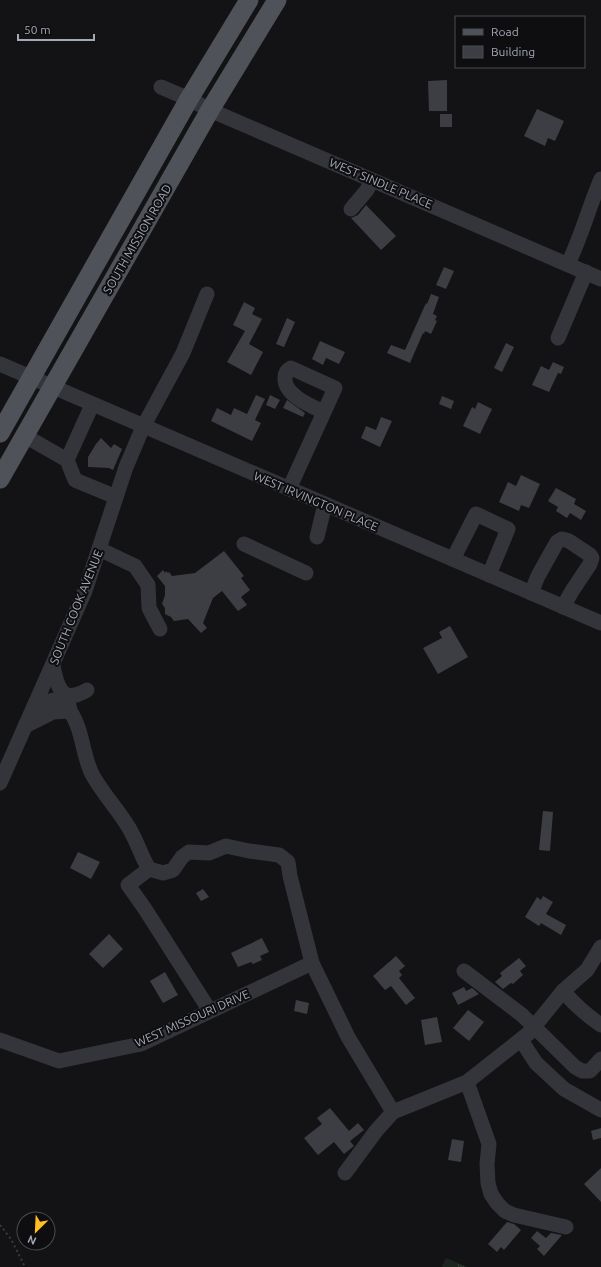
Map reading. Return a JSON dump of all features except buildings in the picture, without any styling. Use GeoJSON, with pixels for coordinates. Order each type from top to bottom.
{"type":"FeatureCollection","features":[{"type":"Feature","properties":{"kind":"main road","name":"SOUTH MISSION ROAD"},"geometry":{"type":"LineString","coordinates":[[0,433],[189,99],[249,0]]}},
{"type":"Feature","properties":{"kind":"main road","name":"SOUTH MISSION ROAD"},"geometry":{"type":"LineString","coordinates":[[0,479],[210,110],[277,0]]}},
{"type":"Feature","properties":{"kind":"street","name":"WEST SINDLE PLACE"},"geometry":{"type":"LineString","coordinates":[[161,87],[210,110],[601,279]]}},
{"type":"Feature","properties":{"kind":"street"},"geometry":{"type":"LineString","coordinates":[[568,264],[601,179]]}},
{"type":"Feature","properties":{"kind":"street"},"geometry":{"type":"LineString","coordinates":[[351,208],[367,190],[372,180]]}},
{"type":"Feature","properties":{"kind":"street"},"geometry":{"type":"LineString","coordinates":[[558,338],[586,272]]}},
{"type":"Feature","properties":{"kind":"street","name":"SOUTH COOK AVENUE"},"geometry":{"type":"LineString","coordinates":[[0,783],[85,591],[126,467],[143,426],[183,353],[207,294]]}},
{"type":"Feature","properties":{"kind":"street","name":"WEST IRVINGTON PLACE"},"geometry":{"type":"LineString","coordinates":[[0,364],[601,623]]}},
{"type":"Feature","properties":{"kind":"street"},"geometry":{"type":"LineString","coordinates":[[67,460],[92,404]]}},
{"type":"Feature","properties":{"kind":"street"},"geometry":{"type":"LineString","coordinates":[[289,489],[324,412]]}},
{"type":"Feature","properties":{"kind":"street"},"geometry":{"type":"LineString","coordinates":[[24,436],[67,460],[75,480],[116,497]]}},
{"type":"Feature","properties":{"kind":"street"},"geometry":{"type":"LineString","coordinates":[[317,537],[325,504]]}},
{"type":"Feature","properties":{"kind":"street"},"geometry":{"type":"LineString","coordinates":[[453,560],[476,514],[508,529],[489,575]]}},
{"type":"Feature","properties":{"kind":"street"},"geometry":{"type":"LineString","coordinates":[[531,593],[538,576],[558,542],[562,539],[569,541],[590,555],[592,558],[590,564],[563,607]]}},
{"type":"Feature","properties":{"kind":"street"},"geometry":{"type":"LineString","coordinates":[[244,544],[306,573]]}},
{"type":"Feature","properties":{"kind":"street"},"geometry":{"type":"LineString","coordinates":[[99,549],[135,566],[148,585],[149,608],[160,629]]}},
{"type":"Feature","properties":{"kind":"street"},"geometry":{"type":"LineString","coordinates":[[52,666],[56,684],[61,691],[67,695],[70,711],[76,720],[92,774],[129,827],[142,859],[149,869],[163,873],[173,870],[182,856],[189,852],[209,853],[226,846],[279,856],[288,862],[290,876],[312,963],[348,1037],[393,1112]]}},
{"type":"Feature","properties":{"kind":"street"},"geometry":{"type":"LineString","coordinates":[[35,704],[58,699],[67,695],[77,695],[87,690]]}},
{"type":"Feature","properties":{"kind":"street"},"geometry":{"type":"LineString","coordinates":[[25,726],[53,712],[70,711]]}},
{"type":"Feature","properties":{"kind":"street"},"geometry":{"type":"LineString","coordinates":[[149,869],[128,885],[146,909],[210,1011]]}},
{"type":"Feature","properties":{"kind":"street"},"geometry":{"type":"LineString","coordinates":[[345,1173],[376,1131],[393,1112],[467,1082],[529,1033],[564,991],[587,970],[601,947]]}},
{"type":"Feature","properties":{"kind":"street","name":"WEST MISSOURI DRIVE"},"geometry":{"type":"LineString","coordinates":[[0,1040],[58,1060],[141,1044],[312,963]]}},
{"type":"Feature","properties":{"kind":"street"},"geometry":{"type":"LineString","coordinates":[[464,970],[535,1026],[575,1067],[582,1071],[590,1072],[601,1059]]}},
{"type":"Feature","properties":{"kind":"street"},"geometry":{"type":"LineString","coordinates":[[564,991],[576,1006],[587,1016],[601,1025]]}},
{"type":"Feature","properties":{"kind":"street"},"geometry":{"type":"LineString","coordinates":[[521,1040],[536,1063],[564,1089],[601,1110]]}},
{"type":"Feature","properties":{"kind":"street"},"geometry":{"type":"LineString","coordinates":[[467,1082],[489,1144],[487,1164],[488,1183],[491,1194],[497,1203],[505,1211],[514,1215],[566,1227]]}},
{"type":"Feature","properties":{"kind":"path"},"geometry":{"type":"LineString","coordinates":[[0,1225],[11,1239],[25,1267]]}},
{"type":"Feature","properties":{"kind":"green space"},"geometry":{"type":"Polygon","coordinates":[[[446,1258],[467,1267],[442,1267],[446,1258]]]}}]}
